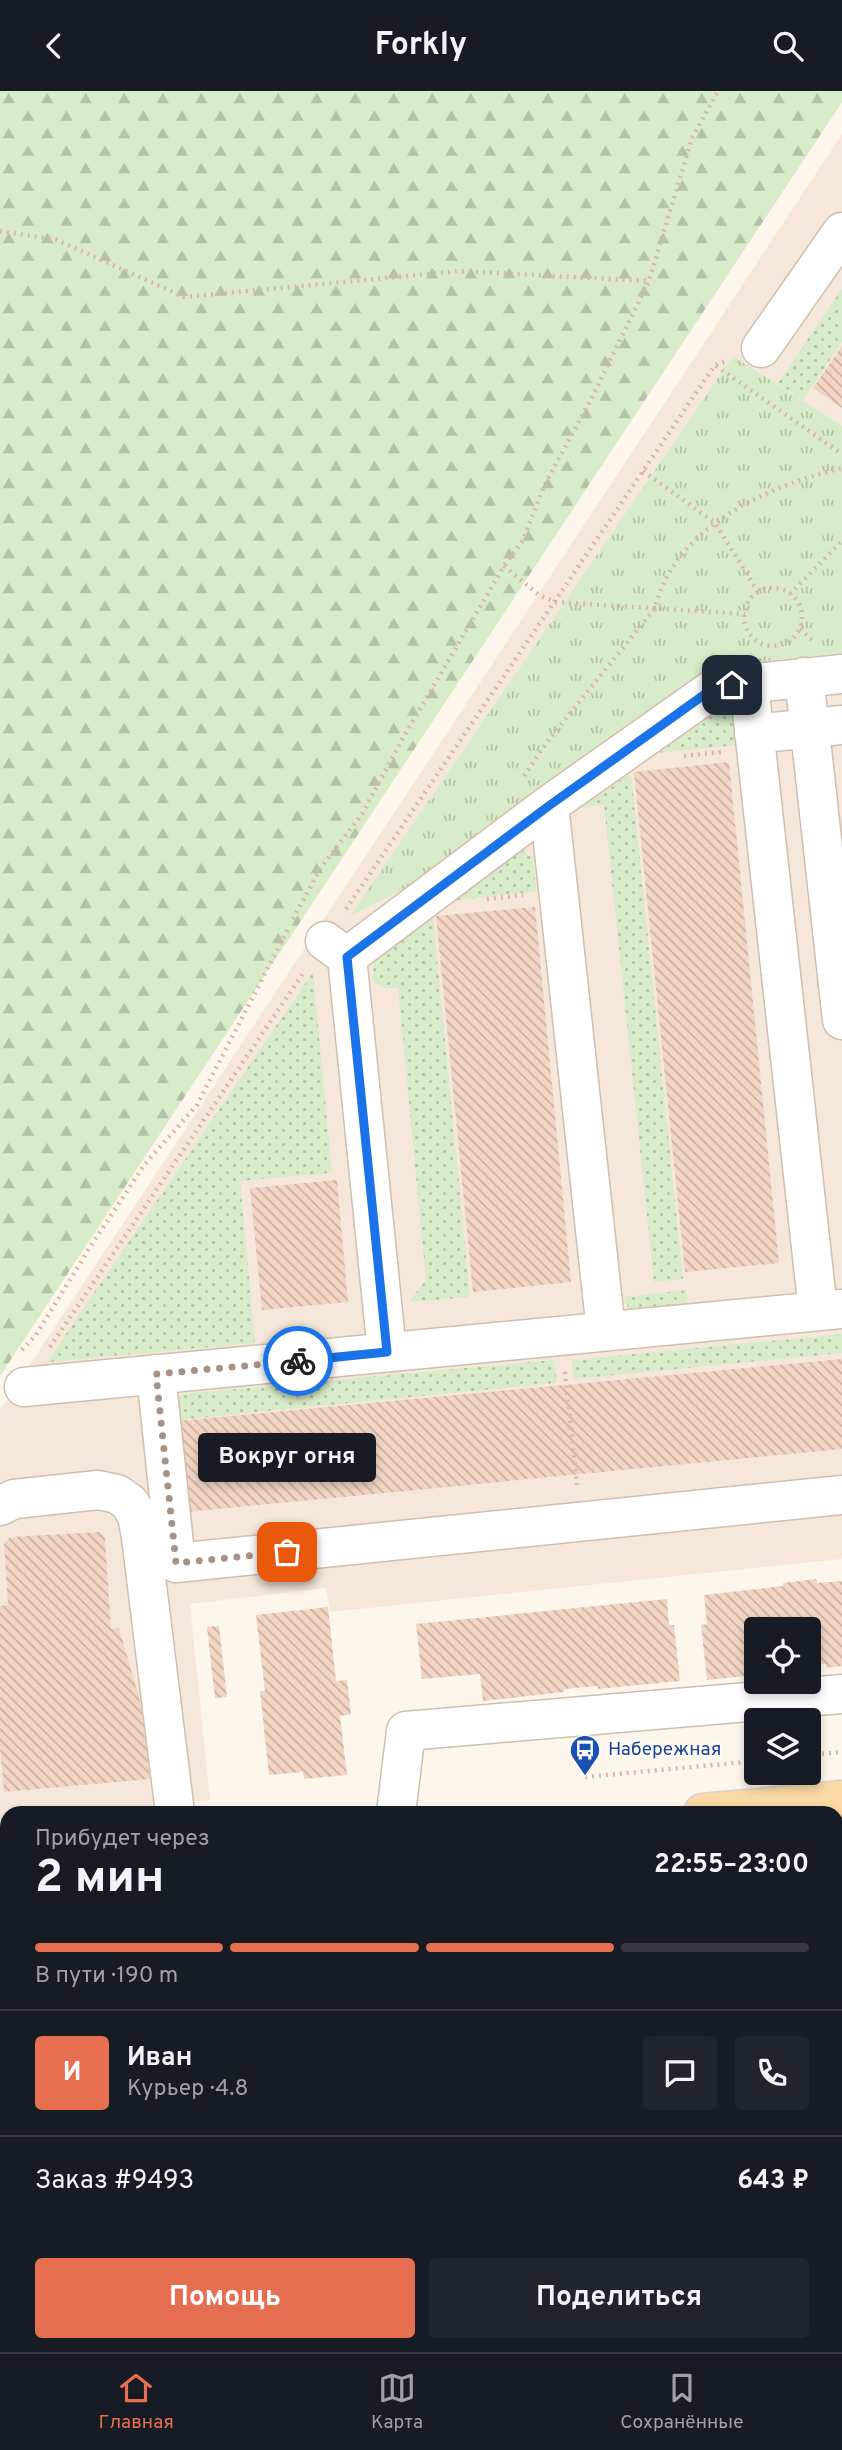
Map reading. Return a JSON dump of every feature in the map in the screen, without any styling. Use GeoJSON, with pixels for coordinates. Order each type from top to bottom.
{"type":"FeatureCollection","features":[{"type":"Feature","properties":{"kind":"main road"},"geometry":{"type":"LineString","coordinates":[[778,1806],[842,1800]]}},
{"type":"Feature","properties":{"kind":"lane"},"geometry":{"type":"LineString","coordinates":[[761,348],[842,232]]}},
{"type":"Feature","properties":{"kind":"lane"},"geometry":{"type":"LineString","coordinates":[[387,1352],[336,949],[550,805],[716,687],[842,674]]}},
{"type":"Feature","properties":{"kind":"lane"},"geometry":{"type":"LineString","coordinates":[[804,677],[826,727],[842,1020]]}},
{"type":"Feature","properties":{"kind":"lane"},"geometry":{"type":"LineString","coordinates":[[21,1371],[156,1374],[830,1310],[749,684]]}},
{"type":"Feature","properties":{"kind":"lane"},"geometry":{"type":"LineString","coordinates":[[754,734],[826,727]]}},
{"type":"Feature","properties":{"kind":"lane"},"geometry":{"type":"LineString","coordinates":[[550,805],[606,1331]]}},
{"type":"Feature","properties":{"kind":"lane"},"geometry":{"type":"LineString","coordinates":[[156,1374],[176,1563],[842,1495]]}},
{"type":"Feature","properties":{"kind":"lane"},"geometry":{"type":"LineString","coordinates":[[0,1506],[13,1499],[98,1490],[117,1494],[130,1503],[137,1516],[141,1537],[175,1806]]}},
{"type":"Feature","properties":{"kind":"lane"},"geometry":{"type":"LineString","coordinates":[[397,1806],[405,1731],[842,1694]]}},
{"type":"Feature","properties":{"kind":"path"},"geometry":{"type":"LineString","coordinates":[[21,1371],[36,1335],[92,1244],[145,1164],[197,1105],[320,869],[362,814],[504,566],[523,540],[544,486],[590,401],[649,281],[692,138],[718,91]]}},
{"type":"Feature","properties":{"kind":"path"},"geometry":{"type":"LineString","coordinates":[[0,231],[57,240],[184,297],[460,271],[649,281]]}},
{"type":"Feature","properties":{"kind":"path"},"geometry":{"type":"LineString","coordinates":[[21,1371],[336,949],[555,602],[715,365],[761,348]]}},
{"type":"Feature","properties":{"kind":"path"},"geometry":{"type":"LineString","coordinates":[[715,365],[842,454]]}},
{"type":"Feature","properties":{"kind":"path"},"geometry":{"type":"LineString","coordinates":[[655,608],[659,589],[673,568],[691,544],[715,523],[783,488],[842,468]]}},
{"type":"Feature","properties":{"kind":"path"},"geometry":{"type":"LineString","coordinates":[[643,471],[715,523],[758,592]]}},
{"type":"Feature","properties":{"kind":"path"},"geometry":{"type":"LineString","coordinates":[[790,594],[842,541]]}},
{"type":"Feature","properties":{"kind":"path"},"geometry":{"type":"LineString","coordinates":[[504,566],[539,595],[555,602],[745,614]]}},
{"type":"Feature","properties":{"kind":"path"},"geometry":{"type":"LineString","coordinates":[[773,588],[790,594],[801,609],[800,629],[786,643],[767,645],[758,641],[746,627],[745,614],[749,601],[758,592],[773,588]]}},
{"type":"Feature","properties":{"kind":"path"},"geometry":{"type":"LineString","coordinates":[[561,1336],[577,1485]]}},
{"type":"Feature","properties":{"kind":"path"},"geometry":{"type":"LineString","coordinates":[[821,1754],[842,1752]]}},
{"type":"Feature","properties":{"kind":"path"},"geometry":{"type":"LineString","coordinates":[[585,1777],[744,1762]]}},
{"type":"Feature","properties":{"kind":"shaded area"},"geometry":{"type":"Polygon","coordinates":[[[842,134],[842,1559],[330,1612],[326,1588],[190,1604],[210,1800],[147,1806],[0,1806],[0,1410],[842,134]]]}},
{"type":"Feature","properties":{"kind":"green space"},"geometry":{"type":"Polygon","coordinates":[[[0,91],[842,91],[842,102],[0,1376],[0,91]]]}},
{"type":"Feature","properties":{"kind":"green space"},"geometry":{"type":"Polygon","coordinates":[[[842,289],[842,342],[803,400],[778,383],[842,289]]]}},
{"type":"Feature","properties":{"kind":"green space"},"geometry":{"type":"Polygon","coordinates":[[[733,356],[842,426],[842,653],[708,667],[399,892],[350,916],[733,356]]]}},
{"type":"Feature","properties":{"kind":"green space"},"geometry":{"type":"Polygon","coordinates":[[[723,704],[734,714],[738,745],[636,755],[723,704]]]}},
{"type":"Feature","properties":{"kind":"green space"},"geometry":{"type":"Polygon","coordinates":[[[631,773],[683,1279],[654,1282],[604,805],[582,807],[631,773]]]}},
{"type":"Feature","properties":{"kind":"green space"},"geometry":{"type":"Polygon","coordinates":[[[525,841],[527,856],[533,856],[536,891],[443,902],[525,841]]]}},
{"type":"Feature","properties":{"kind":"green space"},"geometry":{"type":"Polygon","coordinates":[[[433,918],[470,1297],[409,1302],[426,1280],[398,988],[385,988],[373,981],[373,961],[433,918]]]}},
{"type":"Feature","properties":{"kind":"green space"},"geometry":{"type":"Polygon","coordinates":[[[313,972],[332,1173],[240,1181],[255,1343],[47,1362],[313,972]]]}},
{"type":"Feature","properties":{"kind":"green space"},"geometry":{"type":"Polygon","coordinates":[[[686,1290],[688,1299],[679,1313],[638,1317],[628,1308],[624,1297],[686,1290]]]}},
{"type":"Feature","properties":{"kind":"green space"},"geometry":{"type":"Polygon","coordinates":[[[842,1334],[842,1353],[574,1379],[572,1360],[842,1334]]]}},
{"type":"Feature","properties":{"kind":"green space"},"geometry":{"type":"Polygon","coordinates":[[[554,1360],[557,1383],[178,1420],[175,1402],[182,1394],[554,1360]]]}},
{"type":"Feature","properties":{"kind":"building"},"geometry":{"type":"Polygon","coordinates":[[[842,346],[842,408],[813,388],[842,346]]]}},
{"type":"Feature","properties":{"kind":"building"},"geometry":{"type":"Polygon","coordinates":[[[729,762],[779,1263],[685,1272],[634,772],[729,762]]]}},
{"type":"Feature","properties":{"kind":"building"},"geometry":{"type":"Polygon","coordinates":[[[535,907],[571,1282],[473,1292],[436,916],[535,907]]]}},
{"type":"Feature","properties":{"kind":"building"},"geometry":{"type":"Polygon","coordinates":[[[337,1180],[348,1302],[262,1310],[250,1188],[337,1180]]]}},
{"type":"Feature","properties":{"kind":"building"},"geometry":{"type":"Polygon","coordinates":[[[842,1359],[842,1449],[186,1512],[177,1421],[842,1359]]]}},
{"type":"Feature","properties":{"kind":"building"},"geometry":{"type":"Polygon","coordinates":[[[99,1532],[105,1538],[111,1629],[119,1628],[144,1715],[150,1779],[4,1792],[0,1746],[0,1606],[8,1605],[4,1544],[10,1537],[99,1532]]]}},
{"type":"Feature","properties":{"kind":"building"},"geometry":{"type":"Polygon","coordinates":[[[816,1579],[817,1583],[842,1581],[842,1666],[826,1668],[826,1664],[821,1665],[821,1617],[744,1617],[744,1676],[707,1680],[701,1625],[707,1624],[704,1595],[783,1586],[783,1583],[816,1579]]]}},
{"type":"Feature","properties":{"kind":"building"},"geometry":{"type":"Polygon","coordinates":[[[667,1599],[669,1625],[674,1625],[680,1681],[598,1689],[598,1686],[564,1689],[564,1692],[483,1701],[480,1674],[422,1679],[416,1624],[667,1599]]]}},
{"type":"Feature","properties":{"kind":"building"},"geometry":{"type":"Polygon","coordinates":[[[328,1607],[336,1681],[347,1680],[351,1714],[340,1716],[347,1775],[304,1779],[303,1772],[269,1775],[260,1691],[265,1691],[256,1615],[328,1607]]]}},
{"type":"Feature","properties":{"kind":"building"},"geometry":{"type":"Polygon","coordinates":[[[219,1626],[227,1697],[215,1698],[207,1627],[219,1626]]]}},
{"type":"Feature","properties":{"kind":"way so far"},"geometry":{"type":"LineString","coordinates":[[287,1552],[176,1563],[156,1374],[298,1361]]}},
{"type":"Feature","properties":{"kind":"place","name":"Вокруг огня"},"geometry":{"type":"Point","coordinates":[287,1552]}},
{"type":"Feature","properties":{"kind":"place","name":"Набережная"},"geometry":{"type":"Point","coordinates":[585,1777]}},
{"type":"Feature","properties":{"kind":"route"},"geometry":{"type":"LineString","coordinates":[[298,1361],[387,1352],[347,957],[550,805],[708,692],[716,687],[732,685]]}}]}
